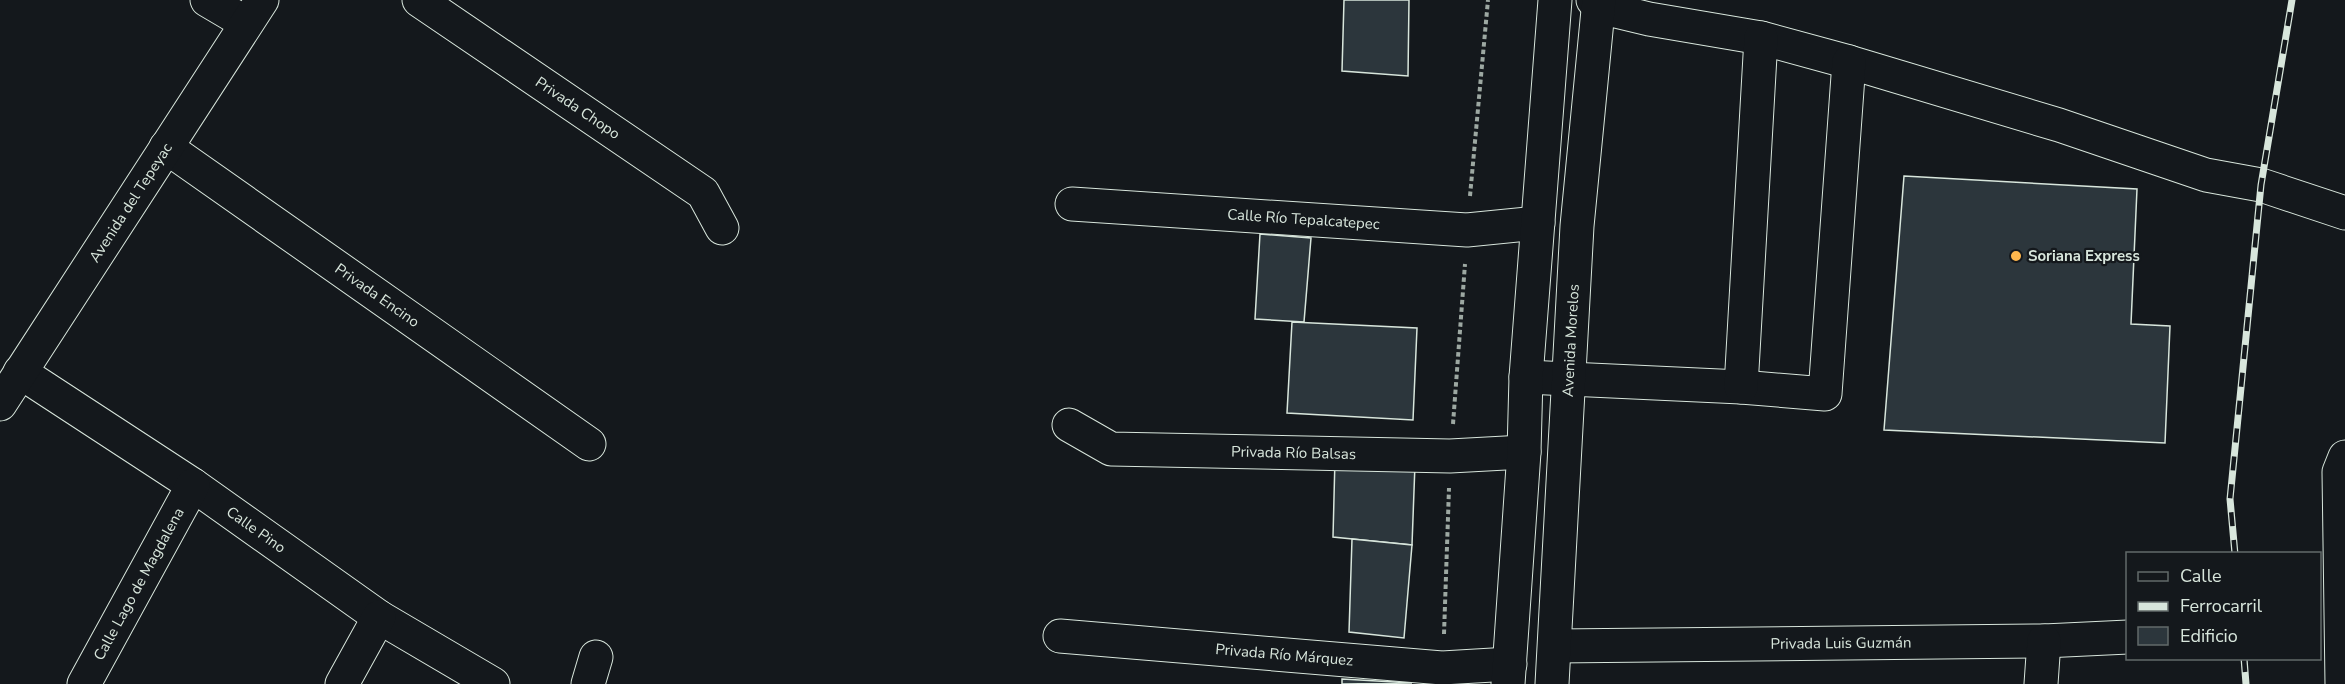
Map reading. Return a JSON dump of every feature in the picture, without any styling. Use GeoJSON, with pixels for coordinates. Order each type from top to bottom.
{"type":"FeatureCollection","features":[{"type":"Feature","properties":{"kind":"street"},"geometry":{"type":"LineString","coordinates":[[207,0],[254,12]]}},
{"type":"Feature","properties":{"kind":"street","name":"Privada Chopo"},"geometry":{"type":"LineString","coordinates":[[419,0],[703,194],[722,228]]}},
{"type":"Feature","properties":{"kind":"street"},"geometry":{"type":"LineString","coordinates":[[1509,674],[1524,452],[1526,377],[1555,0]]}},
{"type":"Feature","properties":{"kind":"street"},"geometry":{"type":"LineString","coordinates":[[1597,2],[1649,19],[1761,38],[1849,62],[2059,125],[2206,175],[2261,185],[2345,213]]}},
{"type":"Feature","properties":{"kind":"street","name":"Avenida Morelos"},"geometry":{"type":"LineString","coordinates":[[1552,684],[1556,646],[1577,226],[1597,2]]}},
{"type":"Feature","properties":{"kind":"street","name":"Avenida del Tepeyac"},"geometry":{"type":"LineString","coordinates":[[0,404],[254,12]]}},
{"type":"Feature","properties":{"kind":"street"},"geometry":{"type":"LineString","coordinates":[[1741,387],[1761,38]]}},
{"type":"Feature","properties":{"kind":"street"},"geometry":{"type":"LineString","coordinates":[[1526,377],[1741,387],[1825,394],[1849,62]]}},
{"type":"Feature","properties":{"kind":"street","name":"Privada Encino"},"geometry":{"type":"LineString","coordinates":[[166,147],[589,444]]}},
{"type":"Feature","properties":{"kind":"street","name":"Calle Río Tepalcatepec"},"geometry":{"type":"LineString","coordinates":[[1072,204],[1467,230],[1538,223]]}},
{"type":"Feature","properties":{"kind":"street","name":"Calle Pino"},"geometry":{"type":"LineString","coordinates":[[20,372],[193,484],[379,617],[493,684]]}},
{"type":"Feature","properties":{"kind":"street","name":"Privada Río Balsas"},"geometry":{"type":"LineString","coordinates":[[1069,424],[1111,449],[1450,456],[1524,452]]}},
{"type":"Feature","properties":{"kind":"street"},"geometry":{"type":"LineString","coordinates":[[2342,464],[2342,684]]}},
{"type":"Feature","properties":{"kind":"street","name":"Calle Lago de Magdalena"},"geometry":{"type":"LineString","coordinates":[[84,684],[193,484]]}},
{"type":"Feature","properties":{"kind":"street"},"geometry":{"type":"LineString","coordinates":[[342,684],[379,617]]}},
{"type":"Feature","properties":{"kind":"street","name":"Privada Río Márquez"},"geometry":{"type":"LineString","coordinates":[[1060,636],[1509,674]]}},
{"type":"Feature","properties":{"kind":"street","name":"Privada Luis Guzmán"},"geometry":{"type":"LineString","coordinates":[[1556,646],[2044,641],[2126,637]]}},
{"type":"Feature","properties":{"kind":"street"},"geometry":{"type":"LineString","coordinates":[[2041,684],[2044,641]]}},
{"type":"Feature","properties":{"kind":"path"},"geometry":{"type":"LineString","coordinates":[[1442,668],[1450,456],[1467,230],[1488,0]]}},
{"type":"Feature","properties":{"kind":"building"},"geometry":{"type":"Polygon","coordinates":[[[1344,0],[1409,0],[1408,76],[1342,71],[1344,0]]]}},
{"type":"Feature","properties":{"kind":"building","name":"Soriana Express"},"geometry":{"type":"Polygon","coordinates":[[[1904,176],[2137,189],[2131,324],[2170,326],[2165,443],[1884,430],[1904,176]]]}},
{"type":"Feature","properties":{"kind":"building"},"geometry":{"type":"Polygon","coordinates":[[[1260,234],[1311,238],[1304,322],[1255,319],[1260,234]]]}},
{"type":"Feature","properties":{"kind":"building"},"geometry":{"type":"Polygon","coordinates":[[[1292,322],[1417,328],[1413,420],[1287,413],[1292,322]]]}},
{"type":"Feature","properties":{"kind":"building"},"geometry":{"type":"Polygon","coordinates":[[[1335,458],[1415,464],[1412,545],[1333,537],[1335,458]]]}},
{"type":"Feature","properties":{"kind":"building"},"geometry":{"type":"Polygon","coordinates":[[[1352,539],[1412,545],[1404,638],[1349,632],[1352,539]]]}},
{"type":"Feature","properties":{"kind":"building"},"geometry":{"type":"Polygon","coordinates":[[[1342,679],[1412,683],[1342,684],[1342,679]]]}},
{"type":"Feature","properties":{"kind":"railway"},"geometry":{"type":"LineString","coordinates":[[2235,552],[2230,499],[2261,185],[2292,0]]}},
{"type":"Feature","properties":{"kind":"railway"},"geometry":{"type":"LineString","coordinates":[[2244,660],[2246,684]]}},
{"type":"Feature","properties":{"kind":"place","name":"Soriana Express"},"geometry":{"type":"Point","coordinates":[2016,256]}}]}
